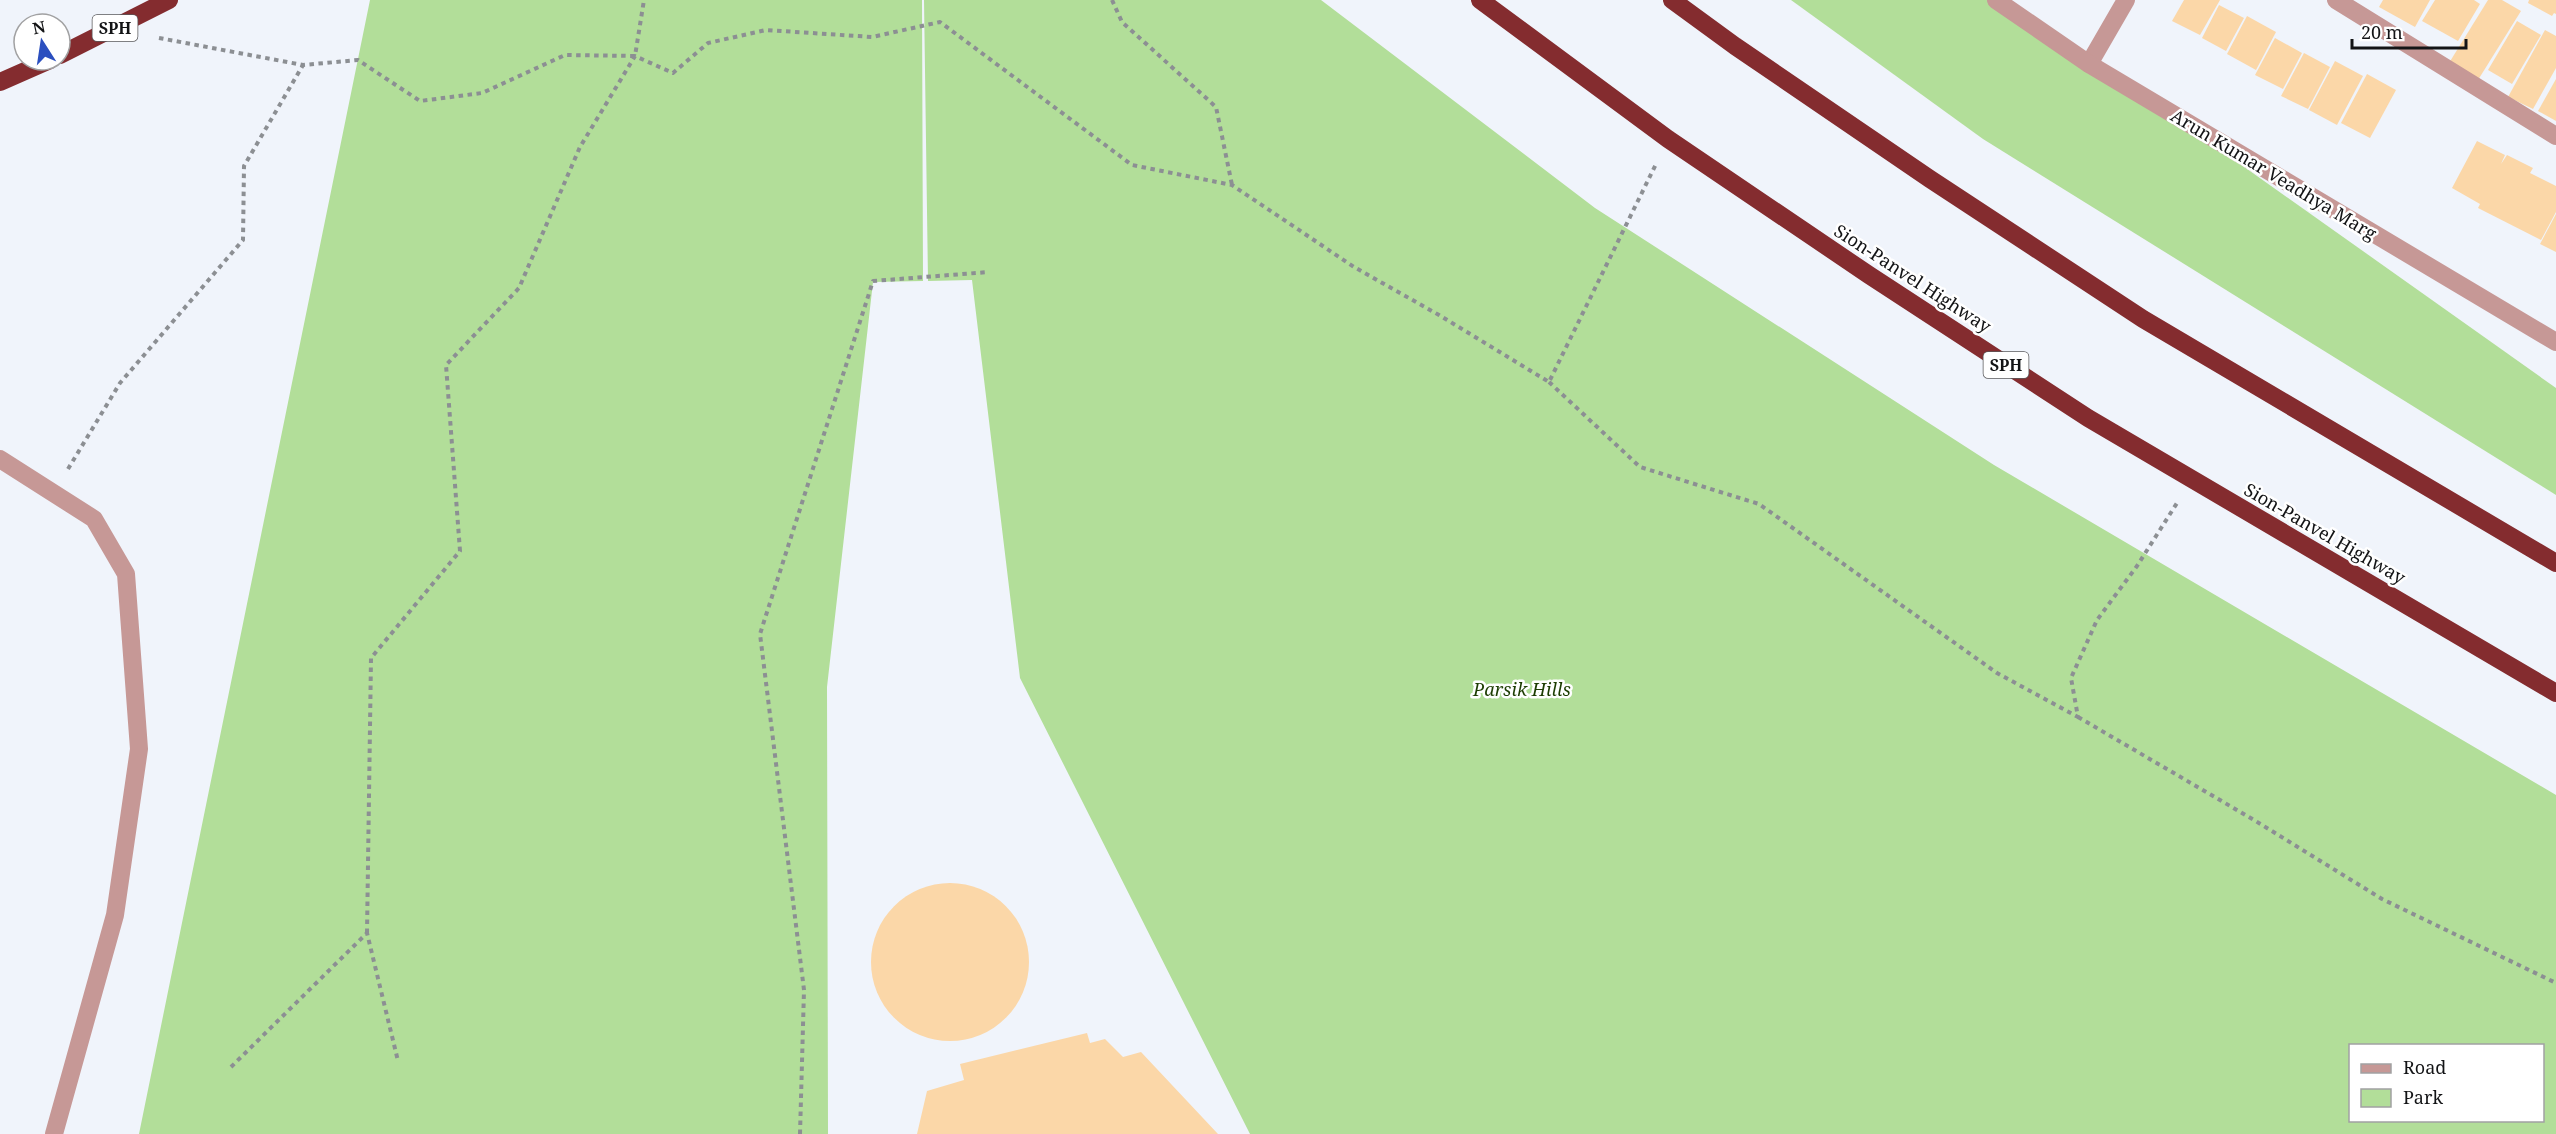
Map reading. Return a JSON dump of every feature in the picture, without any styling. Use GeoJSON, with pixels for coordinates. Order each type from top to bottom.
{"type":"FeatureCollection","features":[{"type":"Feature","properties":{"kind":"highway","name":"SPH"},"geometry":{"type":"LineString","coordinates":[[72,49],[169,0]]}},
{"type":"Feature","properties":{"kind":"highway","name":"Sion-Panvel Highway"},"geometry":{"type":"LineString","coordinates":[[1480,0],[1668,139],[2088,418],[2556,693]]}},
{"type":"Feature","properties":{"kind":"highway"},"geometry":{"type":"LineString","coordinates":[[1672,0],[1735,46],[1930,179],[2143,319],[2556,563]]}},
{"type":"Feature","properties":{"kind":"highway"},"geometry":{"type":"LineString","coordinates":[[0,82],[23,72]]}},
{"type":"Feature","properties":{"kind":"street","name":"Arun Kumar Veadhya Marg"},"geometry":{"type":"LineString","coordinates":[[1996,0],[2088,64],[2556,342]]}},
{"type":"Feature","properties":{"kind":"street"},"geometry":{"type":"LineString","coordinates":[[2088,64],[2126,0]]}},
{"type":"Feature","properties":{"kind":"street"},"geometry":{"type":"LineString","coordinates":[[2336,0],[2556,136]]}},
{"type":"Feature","properties":{"kind":"street"},"geometry":{"type":"LineString","coordinates":[[0,459],[94,519],[126,574],[139,749],[115,915],[54,1134]]}},
{"type":"Feature","properties":{"kind":"path"},"geometry":{"type":"LineString","coordinates":[[398,1060],[367,933],[371,658],[460,551],[446,365],[519,288],[580,147],[635,56],[644,0]]}},
{"type":"Feature","properties":{"kind":"path"},"geometry":{"type":"LineString","coordinates":[[1112,0],[1122,22],[1216,106],[1232,184]]}},
{"type":"Feature","properties":{"kind":"path"},"geometry":{"type":"LineString","coordinates":[[112,29],[303,66],[358,60],[420,101],[482,93],[565,55],[635,56],[673,73],[708,43],[766,30],[872,37],[940,22],[1132,165],[1232,184],[1354,267],[1439,315],[1549,382],[1640,466],[1759,504],[1997,673],[2078,717],[2254,820],[2382,899],[2556,983]]}},
{"type":"Feature","properties":{"kind":"path"},"geometry":{"type":"LineString","coordinates":[[54,493],[120,383],[243,240],[244,166],[303,66]]}},
{"type":"Feature","properties":{"kind":"path"},"geometry":{"type":"LineString","coordinates":[[1549,382],[1641,194]]}},
{"type":"Feature","properties":{"kind":"path"},"geometry":{"type":"LineString","coordinates":[[800,1134],[804,990],[760,634],[873,282],[989,272]]}},
{"type":"Feature","properties":{"kind":"path"},"geometry":{"type":"LineString","coordinates":[[2078,717],[2071,678],[2097,620],[2137,566],[2192,480]]}},
{"type":"Feature","properties":{"kind":"path"},"geometry":{"type":"LineString","coordinates":[[231,1067],[367,933]]}},
{"type":"Feature","properties":{"kind":"green space"},"geometry":{"type":"Polygon","coordinates":[[[370,0],[922,0],[923,281],[873,282],[827,687],[828,1134],[139,1134],[370,0]]]}},
{"type":"Feature","properties":{"kind":"green space","name":"Parsik Hills"},"geometry":{"type":"Polygon","coordinates":[[[924,0],[1321,0],[1595,208],[1994,465],[2556,795],[2556,1134],[1250,1134],[1020,678],[972,280],[928,281],[924,0]]]}},
{"type":"Feature","properties":{"kind":"green space"},"geometry":{"type":"Polygon","coordinates":[[[1791,0],[2009,0],[2556,388],[2556,495],[1983,139],[1791,0]]]}},
{"type":"Feature","properties":{"kind":"building"},"geometry":{"type":"Polygon","coordinates":[[[2184,0],[2220,0],[2200,35],[2172,21],[2184,0]]]}},
{"type":"Feature","properties":{"kind":"building"},"geometry":{"type":"Polygon","coordinates":[[[2383,0],[2430,0],[2415,27],[2379,7],[2383,0]]]}},
{"type":"Feature","properties":{"kind":"building"},"geometry":{"type":"Polygon","coordinates":[[[2435,0],[2474,0],[2480,4],[2458,41],[2422,21],[2435,0]]]}},
{"type":"Feature","properties":{"kind":"building"},"geometry":{"type":"Polygon","coordinates":[[[2488,0],[2502,0],[2521,11],[2478,80],[2449,63],[2488,0]]]}},
{"type":"Feature","properties":{"kind":"building"},"geometry":{"type":"Polygon","coordinates":[[[2529,0],[2556,0],[2556,14],[2552,16],[2528,3],[2529,0]]]}},
{"type":"Feature","properties":{"kind":"building"},"geometry":{"type":"Polygon","coordinates":[[[2219,5],[2244,18],[2226,51],[2202,38],[2219,5]]]}},
{"type":"Feature","properties":{"kind":"building"},"geometry":{"type":"Polygon","coordinates":[[[2247,16],[2276,32],[2256,70],[2227,54],[2247,16]]]}},
{"type":"Feature","properties":{"kind":"building"},"geometry":{"type":"Polygon","coordinates":[[[2517,21],[2541,35],[2512,84],[2488,70],[2517,21]]]}},
{"type":"Feature","properties":{"kind":"building"},"geometry":{"type":"Polygon","coordinates":[[[2545,30],[2556,36],[2556,68],[2533,109],[2508,97],[2545,30]]]}},
{"type":"Feature","properties":{"kind":"building"},"geometry":{"type":"Polygon","coordinates":[[[2275,38],[2302,53],[2283,89],[2255,75],[2275,38]]]}},
{"type":"Feature","properties":{"kind":"building"},"geometry":{"type":"Polygon","coordinates":[[[2304,53],[2330,67],[2308,109],[2281,96],[2304,53]]]}},
{"type":"Feature","properties":{"kind":"building"},"geometry":{"type":"Polygon","coordinates":[[[2335,61],[2363,76],[2337,125],[2309,110],[2335,61]]]}},
{"type":"Feature","properties":{"kind":"building"},"geometry":{"type":"Polygon","coordinates":[[[2367,74],[2396,90],[2370,138],[2341,123],[2367,74]]]}},
{"type":"Feature","properties":{"kind":"building"},"geometry":{"type":"Polygon","coordinates":[[[2556,79],[2556,121],[2538,111],[2556,79]]]}},
{"type":"Feature","properties":{"kind":"building"},"geometry":{"type":"Polygon","coordinates":[[[2477,141],[2505,155],[2501,164],[2507,155],[2533,168],[2530,173],[2556,186],[2556,212],[2541,240],[2478,208],[2480,204],[2452,188],[2477,141]]]}},
{"type":"Feature","properties":{"kind":"building"},"geometry":{"type":"Polygon","coordinates":[[[2556,214],[2556,252],[2540,244],[2556,214]]]}},
{"type":"Feature","properties":{"kind":"building"},"geometry":{"type":"Polygon","coordinates":[[[950,883],[980,889],[994,896],[1006,906],[1016,918],[1023,932],[1029,962],[1023,992],[1016,1006],[1006,1018],[994,1028],[980,1035],[950,1041],[920,1035],[906,1028],[894,1018],[884,1006],[877,992],[871,962],[877,932],[884,918],[894,906],[906,896],[920,889],[950,883]]]}},
{"type":"Feature","properties":{"kind":"building"},"geometry":{"type":"Polygon","coordinates":[[[1087,1033],[1090,1043],[1105,1039],[1123,1057],[1141,1052],[1218,1134],[917,1134],[927,1091],[964,1080],[960,1064],[1087,1033]]]}}]}
